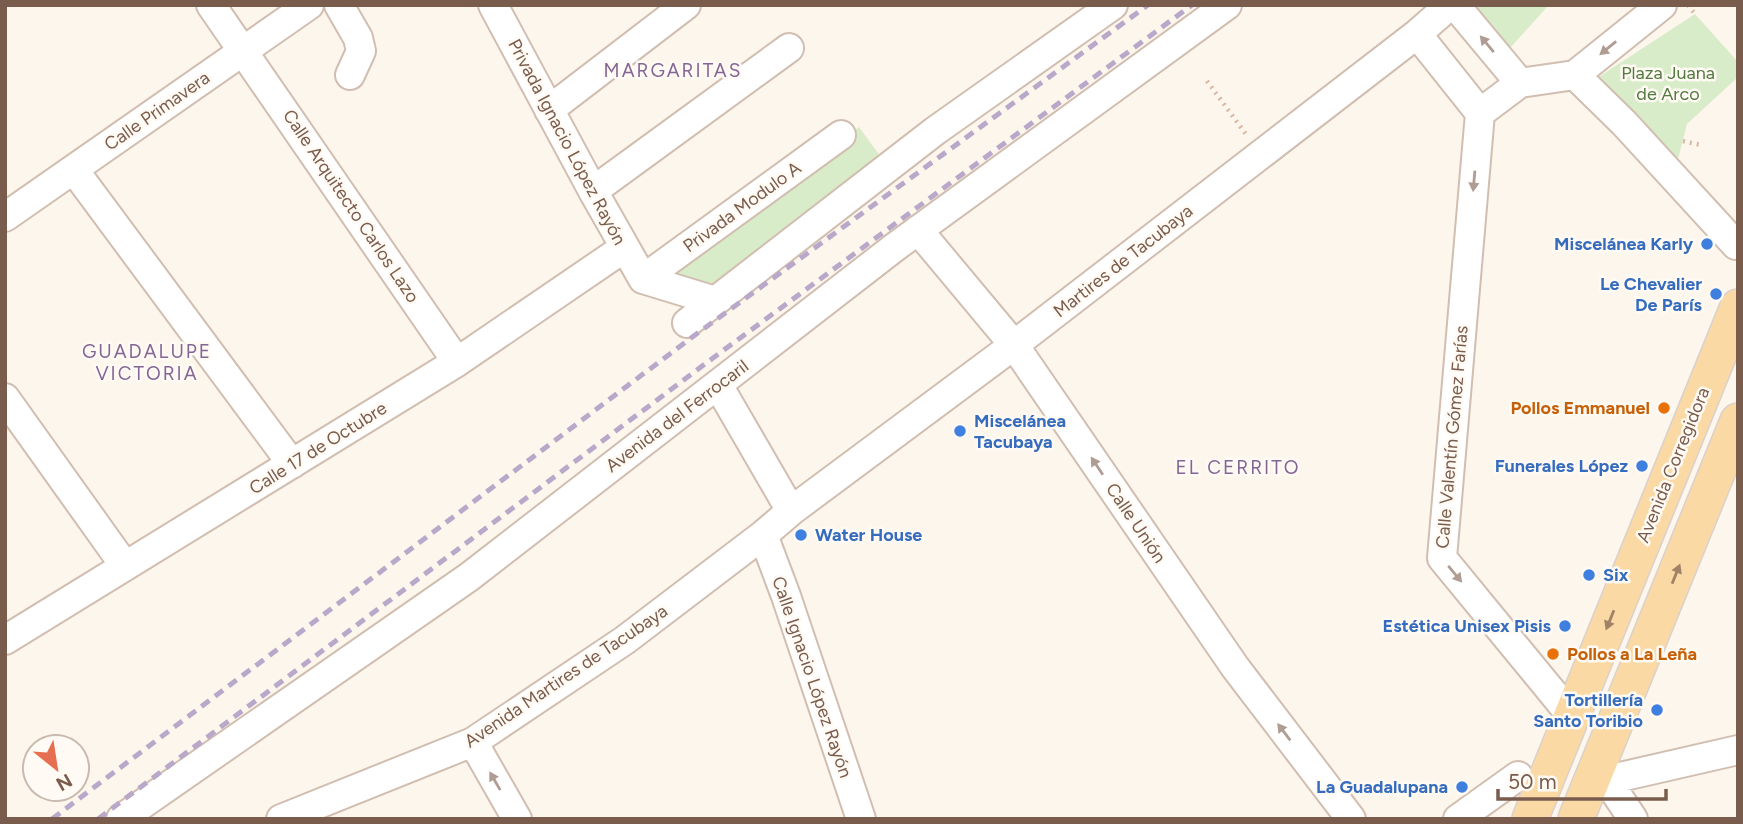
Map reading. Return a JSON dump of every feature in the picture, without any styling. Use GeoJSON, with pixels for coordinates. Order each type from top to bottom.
{"type":"FeatureCollection","features":[{"type":"Feature","properties":{"kind":"main road","name":"Avenida Corregidora"},"geometry":{"type":"LineString","coordinates":[[1530,819],[1738,307]]}},
{"type":"Feature","properties":{"kind":"main road"},"geometry":{"type":"LineString","coordinates":[[1576,819],[1600,778],[1738,421]]}},
{"type":"Feature","properties":{"kind":"street","name":"Calle Arquitecto Carlos Lazo"},"geometry":{"type":"LineString","coordinates":[[211,5],[457,362]]}},
{"type":"Feature","properties":{"kind":"street","name":"Calle Primavera"},"geometry":{"type":"LineString","coordinates":[[5,217],[309,5]]}},
{"type":"Feature","properties":{"kind":"street"},"geometry":{"type":"LineString","coordinates":[[339,5],[358,38],[361,51],[351,75]]}},
{"type":"Feature","properties":{"kind":"street"},"geometry":{"type":"LineString","coordinates":[[549,110],[686,5]]}},
{"type":"Feature","properties":{"kind":"street"},"geometry":{"type":"LineString","coordinates":[[687,323],[935,131],[1114,5]]}},
{"type":"Feature","properties":{"kind":"street","name":"Avenida del Ferrocaril"},"geometry":{"type":"LineString","coordinates":[[121,819],[469,577],[918,230],[1227,5]]}},
{"type":"Feature","properties":{"kind":"street"},"geometry":{"type":"LineString","coordinates":[[1452,5],[1520,83]]}},
{"type":"Feature","properties":{"kind":"street","name":"Martires de Tacubaya"},"geometry":{"type":"LineString","coordinates":[[790,511],[1014,345],[1452,5]]}},
{"type":"Feature","properties":{"kind":"street"},"geometry":{"type":"LineString","coordinates":[[1417,34],[1480,113],[1520,83],[1575,75],[1662,5]]}},
{"type":"Feature","properties":{"kind":"street","name":"Privada Ignacio López Rayón"},"geometry":{"type":"LineString","coordinates":[[500,8],[549,110],[643,279]]}},
{"type":"Feature","properties":{"kind":"street"},"geometry":{"type":"LineString","coordinates":[[593,191],[789,48]]}},
{"type":"Feature","properties":{"kind":"street"},"geometry":{"type":"LineString","coordinates":[[1575,75],[1624,123],[1736,245]]}},
{"type":"Feature","properties":{"kind":"street","name":"Calle Valentín Gómez Farías"},"geometry":{"type":"LineString","coordinates":[[1480,113],[1442,558],[1572,715]]}},
{"type":"Feature","properties":{"kind":"street","name":"Privada Modulo A"},"geometry":{"type":"LineString","coordinates":[[643,279],[841,135]]}},
{"type":"Feature","properties":{"kind":"street"},"geometry":{"type":"LineString","coordinates":[[74,170],[292,464]]}},
{"type":"Feature","properties":{"kind":"street","name":"Calle Unión"},"geometry":{"type":"LineString","coordinates":[[918,230],[1014,345],[1235,667],[1350,819]]}},
{"type":"Feature","properties":{"kind":"street","name":"Calle 17 de Octubre"},"geometry":{"type":"LineString","coordinates":[[5,640],[457,362],[624,248]]}},
{"type":"Feature","properties":{"kind":"street"},"geometry":{"type":"LineString","coordinates":[[643,279],[715,301]]}},
{"type":"Feature","properties":{"kind":"street"},"geometry":{"type":"LineString","coordinates":[[718,385],[790,511]]}},
{"type":"Feature","properties":{"kind":"street"},"geometry":{"type":"LineString","coordinates":[[5,398],[125,566]]}},
{"type":"Feature","properties":{"kind":"street","name":"Avenida Martires de Tacubaya"},"geometry":{"type":"LineString","coordinates":[[281,819],[473,742],[625,640],[763,535],[790,511]]}},
{"type":"Feature","properties":{"kind":"street","name":"Calle Ignacio López Rayón"},"geometry":{"type":"LineString","coordinates":[[763,535],[861,819]]}},
{"type":"Feature","properties":{"kind":"street"},"geometry":{"type":"LineString","coordinates":[[473,742],[517,819]]}},
{"type":"Feature","properties":{"kind":"street"},"geometry":{"type":"LineString","coordinates":[[1633,819],[1600,778],[1738,750]]}},
{"type":"Feature","properties":{"kind":"street"},"geometry":{"type":"LineString","coordinates":[[1458,819],[1518,776]]}},
{"type":"Feature","properties":{"kind":"path"},"geometry":{"type":"LineString","coordinates":[[1688,5],[1695,14]]}},
{"type":"Feature","properties":{"kind":"path"},"geometry":{"type":"LineString","coordinates":[[1207,81],[1261,155]]}},
{"type":"Feature","properties":{"kind":"path"},"geometry":{"type":"LineString","coordinates":[[1683,141],[1701,145]]}},
{"type":"Feature","properties":{"kind":"green space"},"geometry":{"type":"Polygon","coordinates":[[[1463,5],[1547,5],[1548,6],[1510,48],[1463,5]]]}},
{"type":"Feature","properties":{"kind":"green space","name":"Plaza Juana de Arco"},"geometry":{"type":"Polygon","coordinates":[[[1695,14],[1738,62],[1738,77],[1687,124],[1676,167],[1594,80],[1695,14]]]}},
{"type":"Feature","properties":{"kind":"green space"},"geometry":{"type":"Polygon","coordinates":[[[859,127],[886,164],[717,289],[658,276],[859,127]]]}},
{"type":"Feature","properties":{"kind":"railway"},"geometry":{"type":"LineString","coordinates":[[52,819],[691,338],[1148,5]]}},
{"type":"Feature","properties":{"kind":"railway"},"geometry":{"type":"LineString","coordinates":[[98,819],[713,358],[1192,5]]}},
{"type":"Feature","properties":{"kind":"place","name":"Miscelánea Karly"},"geometry":{"type":"Point","coordinates":[1707,244]}},
{"type":"Feature","properties":{"kind":"place","name":"Le Chevalier De París"},"geometry":{"type":"Point","coordinates":[1716,294]}},
{"type":"Feature","properties":{"kind":"place","name":"Pollos Emmanuel"},"geometry":{"type":"Point","coordinates":[1664,408]}},
{"type":"Feature","properties":{"kind":"place","name":"Miscelánea Tacubaya"},"geometry":{"type":"Point","coordinates":[960,431]}},
{"type":"Feature","properties":{"kind":"place","name":"Funerales López"},"geometry":{"type":"Point","coordinates":[1642,466]}},
{"type":"Feature","properties":{"kind":"place","name":"Water House"},"geometry":{"type":"Point","coordinates":[801,535]}},
{"type":"Feature","properties":{"kind":"place","name":"Six"},"geometry":{"type":"Point","coordinates":[1589,575]}},
{"type":"Feature","properties":{"kind":"place","name":"Estética Unisex Pisis"},"geometry":{"type":"Point","coordinates":[1565,626]}},
{"type":"Feature","properties":{"kind":"place","name":"Pollos a La Leña"},"geometry":{"type":"Point","coordinates":[1553,654]}},
{"type":"Feature","properties":{"kind":"place","name":"Tortillería Santo Toribio"},"geometry":{"type":"Point","coordinates":[1657,710]}},
{"type":"Feature","properties":{"kind":"place","name":"La Guadalupana"},"geometry":{"type":"Point","coordinates":[1462,787]}},
{"type":"Feature","properties":{"kind":"district","name":"MARGARITAS"},"geometry":{"type":"Point","coordinates":[673,70]}},
{"type":"Feature","properties":{"kind":"district","name":"GUADALUPE VICTORIA"},"geometry":{"type":"Point","coordinates":[147,362]}},
{"type":"Feature","properties":{"kind":"district","name":"EL CERRITO"},"geometry":{"type":"Point","coordinates":[1238,467]}}]}
